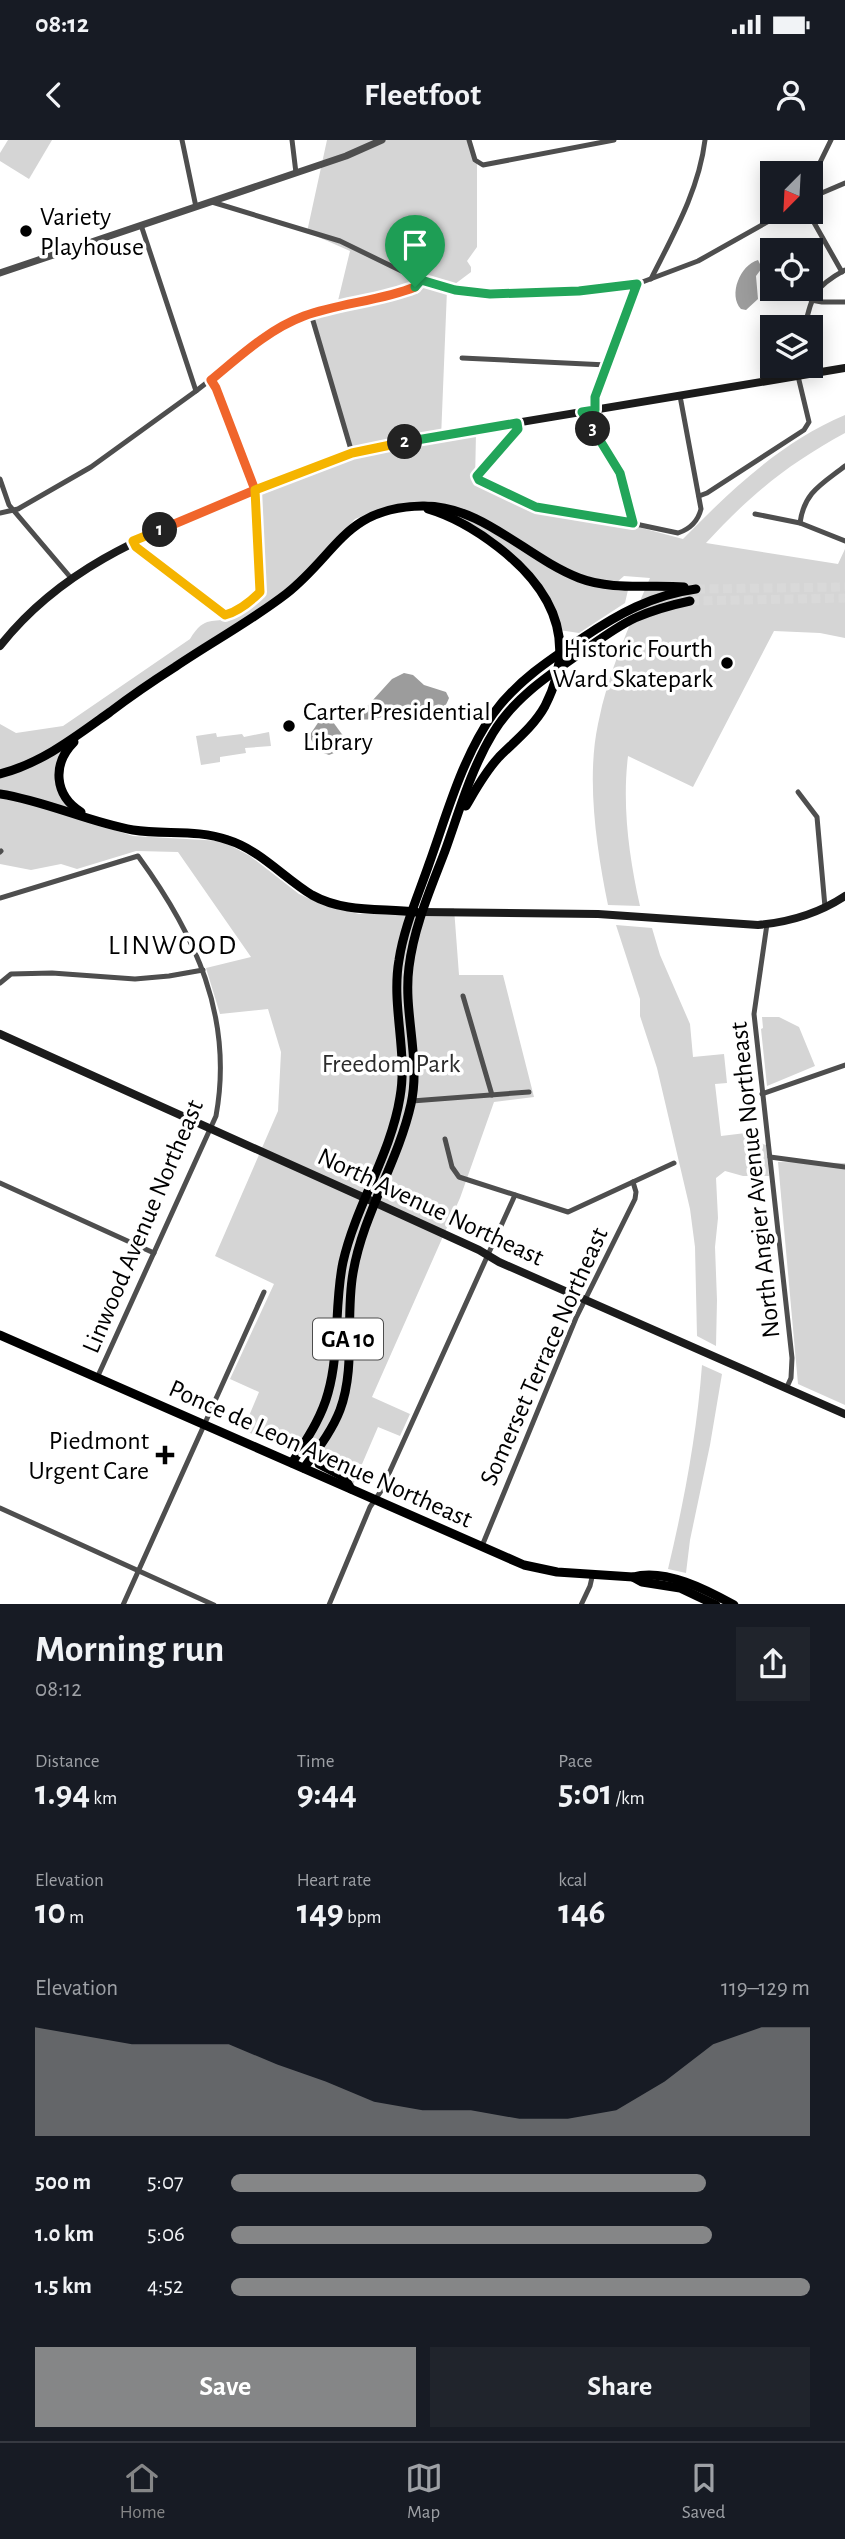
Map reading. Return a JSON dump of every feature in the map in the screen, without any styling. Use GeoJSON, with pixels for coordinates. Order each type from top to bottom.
{"type":"FeatureCollection","features":[{"type":"Feature","properties":{"kind":"highway","name":"GA 10"},"geometry":{"type":"LineString","coordinates":[[292,1463],[314,1428],[329,1391],[343,1262],[389,1136],[401,1095],[396,986],[399,958],[448,809],[476,743],[501,705],[523,681],[577,642],[619,614],[646,601],[696,589],[591,582],[571,575],[464,514],[439,506],[408,507]]}},
{"type":"Feature","properties":{"kind":"highway"},"geometry":{"type":"LineString","coordinates":[[0,774],[45,757],[126,699],[287,593],[351,527],[374,514],[408,507],[435,511],[466,524],[517,563],[545,595],[558,633],[556,677],[545,705],[529,728],[489,769],[455,822]]}},
{"type":"Feature","properties":{"kind":"highway","name":"GA 10"},"geometry":{"type":"LineString","coordinates":[[304,1468],[334,1423],[344,1397],[351,1282],[362,1238],[403,1132],[412,1101],[413,1067],[407,983],[416,912],[476,768],[493,733],[516,702],[541,682],[614,630],[657,609],[690,601]]}},
{"type":"Feature","properties":{"kind":"highway"},"geometry":{"type":"LineString","coordinates":[[88,728],[67,748],[61,758],[59,781],[64,796],[71,805],[106,823]]}},
{"type":"Feature","properties":{"kind":"highway"},"geometry":{"type":"LineString","coordinates":[[0,794],[22,797],[106,823],[151,832],[216,836],[244,847],[314,896],[335,905],[416,912]]}},
{"type":"Feature","properties":{"kind":"highway","name":"Ponce de Leon Avenue Northeast"},"geometry":{"type":"LineString","coordinates":[[0,1335],[531,1567],[557,1572],[633,1577],[643,1574],[685,1582],[732,1604]]}},
{"type":"Feature","properties":{"kind":"highway"},"geometry":{"type":"LineString","coordinates":[[317,1449],[319,1464],[344,1477],[351,1489]]}},
{"type":"Feature","properties":{"kind":"highway","name":"Ponce de Leon Avenue Northeast"},"geometry":{"type":"LineString","coordinates":[[633,1577],[642,1582],[680,1588],[714,1604]]}},
{"type":"Feature","properties":{"kind":"main road"},"geometry":{"type":"LineString","coordinates":[[823,372],[845,368]]}},
{"type":"Feature","properties":{"kind":"main road"},"geometry":{"type":"LineString","coordinates":[[0,646],[33,610],[71,578],[133,541],[352,453],[390,444],[786,378]]}},
{"type":"Feature","properties":{"kind":"main road"},"geometry":{"type":"LineString","coordinates":[[416,912],[597,914],[767,924],[793,920],[825,908],[845,896]]}},
{"type":"Feature","properties":{"kind":"main road","name":"North Avenue Northeast"},"geometry":{"type":"LineString","coordinates":[[0,1034],[585,1300],[845,1414]]}},
{"type":"Feature","properties":{"kind":"street"},"geometry":{"type":"LineString","coordinates":[[182,140],[197,207]]}},
{"type":"Feature","properties":{"kind":"street"},"geometry":{"type":"LineString","coordinates":[[292,140],[296,173]]}},
{"type":"Feature","properties":{"kind":"street"},"geometry":{"type":"LineString","coordinates":[[0,273],[346,156],[382,140]]}},
{"type":"Feature","properties":{"kind":"street"},"geometry":{"type":"LineString","coordinates":[[469,140],[475,160],[484,165],[564,146],[614,140]]}},
{"type":"Feature","properties":{"kind":"street"},"geometry":{"type":"LineString","coordinates":[[651,279],[682,217],[705,140]]}},
{"type":"Feature","properties":{"kind":"street"},"geometry":{"type":"LineString","coordinates":[[821,161],[831,140]]}},
{"type":"Feature","properties":{"kind":"street"},"geometry":{"type":"LineString","coordinates":[[823,192],[845,183]]}},
{"type":"Feature","properties":{"kind":"street"},"geometry":{"type":"LineString","coordinates":[[212,202],[340,241],[421,280],[455,290],[490,294],[566,292],[637,284],[698,261],[764,224]]}},
{"type":"Feature","properties":{"kind":"street"},"geometry":{"type":"LineString","coordinates":[[815,224],[843,271],[823,283]]}},
{"type":"Feature","properties":{"kind":"street"},"geometry":{"type":"LineString","coordinates":[[141,225],[196,391]]}},
{"type":"Feature","properties":{"kind":"street"},"geometry":{"type":"LineString","coordinates":[[0,513],[18,509],[91,467],[287,323],[311,314],[412,288],[421,280]]}},
{"type":"Feature","properties":{"kind":"street"},"geometry":{"type":"LineString","coordinates":[[595,410],[595,397],[637,284]]}},
{"type":"Feature","properties":{"kind":"street"},"geometry":{"type":"LineString","coordinates":[[816,301],[845,302]]}},
{"type":"Feature","properties":{"kind":"street"},"geometry":{"type":"LineString","coordinates":[[311,314],[352,453]]}},
{"type":"Feature","properties":{"kind":"street"},"geometry":{"type":"LineString","coordinates":[[462,358],[607,365]]}},
{"type":"Feature","properties":{"kind":"street"},"geometry":{"type":"LineString","coordinates":[[699,495],[707,493],[804,430],[809,422],[798,378]]}},
{"type":"Feature","properties":{"kind":"street"},"geometry":{"type":"LineString","coordinates":[[133,541],[139,551],[225,615],[244,606],[260,592],[255,490],[211,380]]}},
{"type":"Feature","properties":{"kind":"street"},"geometry":{"type":"LineString","coordinates":[[517,423],[518,429],[477,476],[482,482],[536,507],[633,523],[675,533],[687,530],[698,518],[701,509],[680,396]]}},
{"type":"Feature","properties":{"kind":"street"},"geometry":{"type":"LineString","coordinates":[[582,412],[620,473],[633,523]]}},
{"type":"Feature","properties":{"kind":"street"},"geometry":{"type":"LineString","coordinates":[[800,523],[802,509],[809,494],[845,466]]}},
{"type":"Feature","properties":{"kind":"street"},"geometry":{"type":"LineString","coordinates":[[0,479],[12,509],[71,578]]}},
{"type":"Feature","properties":{"kind":"street"},"geometry":{"type":"LineString","coordinates":[[755,514],[800,523],[845,541]]}},
{"type":"Feature","properties":{"kind":"street"},"geometry":{"type":"LineString","coordinates":[[798,792],[817,817],[825,908]]}},
{"type":"Feature","properties":{"kind":"street","name":"Linwood Avenue Northeast"},"geometry":{"type":"LineString","coordinates":[[0,898],[138,856],[178,915],[203,970],[215,1013],[220,1058],[218,1102],[211,1128],[97,1378]]}},
{"type":"Feature","properties":{"kind":"street","name":"North Angier Avenue Northeast"},"geometry":{"type":"LineString","coordinates":[[767,924],[754,1014],[792,1358],[791,1378],[786,1389]]}},
{"type":"Feature","properties":{"kind":"street"},"geometry":{"type":"LineString","coordinates":[[0,983],[11,974],[52,973],[135,979],[203,970]]}},
{"type":"Feature","properties":{"kind":"street"},"geometry":{"type":"LineString","coordinates":[[463,996],[492,1095]]}},
{"type":"Feature","properties":{"kind":"street"},"geometry":{"type":"LineString","coordinates":[[762,1094],[845,1065]]}},
{"type":"Feature","properties":{"kind":"street"},"geometry":{"type":"LineString","coordinates":[[412,1101],[529,1091]]}},
{"type":"Feature","properties":{"kind":"street"},"geometry":{"type":"LineString","coordinates":[[445,1139],[452,1167],[459,1177],[568,1212],[674,1163]]}},
{"type":"Feature","properties":{"kind":"street"},"geometry":{"type":"LineString","coordinates":[[770,1157],[845,1167]]}},
{"type":"Feature","properties":{"kind":"street","name":"Somerset Terrace Northeast"},"geometry":{"type":"LineString","coordinates":[[482,1546],[585,1300],[635,1199],[633,1182]]}},
{"type":"Feature","properties":{"kind":"street"},"geometry":{"type":"LineString","coordinates":[[0,1183],[154,1253]]}},
{"type":"Feature","properties":{"kind":"street"},"geometry":{"type":"LineString","coordinates":[[329,1604],[515,1195]]}},
{"type":"Feature","properties":{"kind":"street"},"geometry":{"type":"LineString","coordinates":[[123,1604],[264,1292]]}},
{"type":"Feature","properties":{"kind":"street"},"geometry":{"type":"LineString","coordinates":[[0,1508],[212,1604]]}},
{"type":"Feature","properties":{"kind":"street"},"geometry":{"type":"LineString","coordinates":[[581,1604],[593,1573]]}},
{"type":"Feature","properties":{"kind":"green space"},"geometry":{"type":"Polygon","coordinates":[[[8,140],[52,140],[29,179],[0,161],[0,153],[8,140]]]}},
{"type":"Feature","properties":{"kind":"green space","name":"Freedom Park"},"geometry":{"type":"Polygon","coordinates":[[[327,140],[467,140],[477,162],[477,247],[467,261],[471,272],[447,290],[441,438],[476,432],[475,483],[530,511],[638,527],[683,539],[738,485],[778,453],[845,415],[845,433],[771,482],[738,510],[706,543],[838,564],[845,549],[845,638],[820,633],[774,631],[693,787],[628,756],[628,831],[640,906],[608,905],[594,815],[593,768],[598,724],[607,686],[650,578],[624,576],[616,583],[577,574],[458,509],[428,501],[382,508],[355,519],[307,571],[270,602],[71,737],[55,773],[62,799],[75,817],[133,836],[222,841],[250,856],[299,894],[326,906],[359,914],[454,908],[459,975],[503,975],[534,1097],[494,1102],[460,1198],[372,1397],[410,1414],[400,1436],[378,1427],[353,1485],[322,1464],[243,1430],[259,1392],[230,1379],[274,1284],[215,1256],[278,1111],[281,1052],[268,1009],[220,1014],[206,968],[251,957],[178,852],[136,851],[77,869],[61,864],[31,870],[0,864],[0,724],[16,733],[63,726],[190,639],[200,626],[210,621],[225,619],[240,611],[264,592],[260,495],[354,458],[314,318],[336,309],[350,251],[307,232],[327,140]]]}},
{"type":"Feature","properties":{"kind":"green space"},"geometry":{"type":"Polygon","coordinates":[[[444,510],[466,517],[569,577],[628,590],[625,603],[579,633],[559,630],[538,581],[444,510]]]}},
{"type":"Feature","properties":{"kind":"green space"},"geometry":{"type":"Polygon","coordinates":[[[269,732],[271,746],[245,748],[246,753],[220,757],[220,762],[201,765],[196,736],[216,733],[217,737],[242,734],[244,737],[269,732]]]}},
{"type":"Feature","properties":{"kind":"green space"},"geometry":{"type":"Polygon","coordinates":[[[616,925],[652,928],[660,955],[690,1024],[693,1057],[724,1054],[727,1083],[715,1084],[721,1136],[754,1132],[760,1143],[766,1145],[769,1176],[743,1176],[725,1171],[716,1178],[716,1346],[697,1336],[695,1247],[690,1209],[657,1068],[640,1016],[640,999],[616,925]]]}},
{"type":"Feature","properties":{"kind":"green space"},"geometry":{"type":"Polygon","coordinates":[[[762,1017],[779,1017],[799,1027],[815,1066],[767,1086],[762,1017]]]}},
{"type":"Feature","properties":{"kind":"green space"},"geometry":{"type":"Polygon","coordinates":[[[778,1162],[845,1163],[845,1405],[798,1384],[778,1162]]]}},
{"type":"Feature","properties":{"kind":"green space"},"geometry":{"type":"Polygon","coordinates":[[[702,1365],[722,1374],[686,1573],[668,1569],[689,1467],[702,1365]]]}},
{"type":"Feature","properties":{"kind":"shaded area"},"geometry":{"type":"Polygon","coordinates":[[[758,260],[760,264],[760,271],[756,276],[758,299],[746,310],[741,309],[737,303],[736,289],[741,274],[758,260]]]}},
{"type":"Feature","properties":{"kind":"shaded area"},"geometry":{"type":"Polygon","coordinates":[[[404,673],[413,675],[424,685],[446,692],[449,698],[440,713],[428,718],[404,711],[360,719],[362,712],[392,679],[404,673]]]}},
{"type":"Feature","properties":{"kind":"shaded area"},"geometry":{"type":"Polygon","coordinates":[[[322,717],[333,722],[344,737],[334,753],[329,755],[318,751],[309,736],[322,717]]]}},
{"type":"Feature","properties":{"kind":"tunnel"},"geometry":{"type":"LineString","coordinates":[[696,589],[845,587]]}},
{"type":"Feature","properties":{"kind":"tunnel"},"geometry":{"type":"LineString","coordinates":[[690,601],[845,598]]}},
{"type":"Feature","properties":{"kind":"place","name":"Variety Playhouse"},"geometry":{"type":"Point","coordinates":[26,231]}},
{"type":"Feature","properties":{"kind":"place","name":"Historic Fourth Ward Skatepark"},"geometry":{"type":"Point","coordinates":[727,663]}},
{"type":"Feature","properties":{"kind":"place","name":"Carter Presidential Library"},"geometry":{"type":"Point","coordinates":[289,726]}},
{"type":"Feature","properties":{"kind":"place","name":"Piedmont Urgent Care"},"geometry":{"type":"Point","coordinates":[165,1455]}},
{"type":"Feature","properties":{"kind":"district","name":"LINWOOD"},"geometry":{"type":"Point","coordinates":[173,944]}},
{"type":"Feature","properties":{"kind":"route"},"geometry":{"type":"LineString","coordinates":[[415,287],[306,315],[287,323],[211,380],[255,490],[133,541],[139,551],[225,615],[229,614],[244,606],[260,592],[255,490],[320,464],[370,448],[517,423],[518,429],[477,476],[479,480],[536,507],[633,523],[620,473],[582,412],[595,410],[595,397],[637,284],[608,289],[518,295],[455,290],[421,280],[415,287]]}}]}
